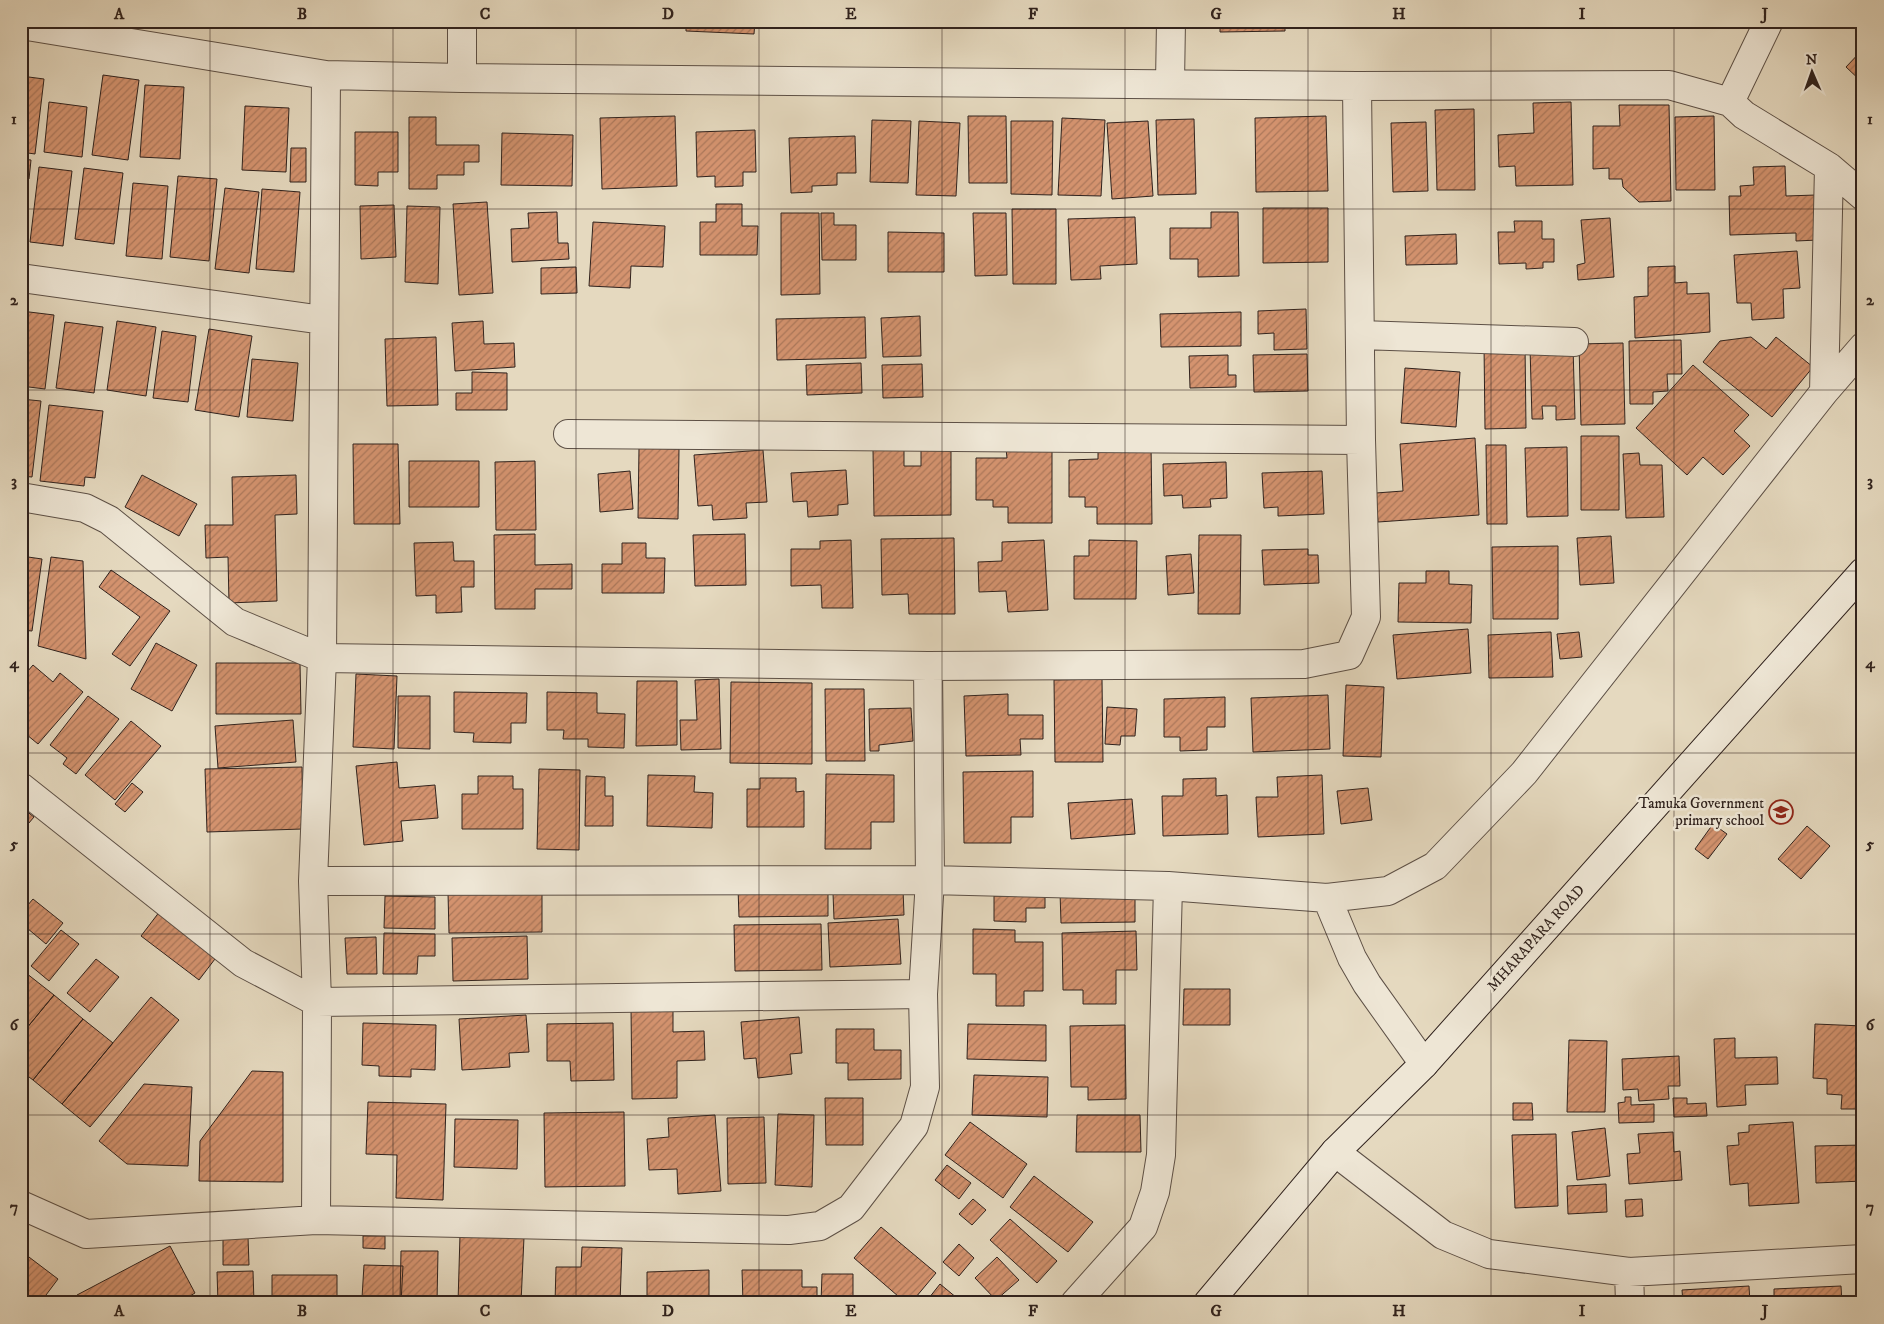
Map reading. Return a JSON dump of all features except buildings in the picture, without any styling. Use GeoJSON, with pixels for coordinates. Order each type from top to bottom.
{"type":"FeatureCollection","features":[{"type":"Feature","properties":{"kind":"street"},"geometry":{"type":"LineString","coordinates":[[462,21],[462,78]]}},
{"type":"Feature","properties":{"kind":"street"},"geometry":{"type":"LineString","coordinates":[[1170,83],[1171,21]]}},
{"type":"Feature","properties":{"kind":"street"},"geometry":{"type":"LineString","coordinates":[[1730,102],[1769,21]]}},
{"type":"Feature","properties":{"kind":"street"},"geometry":{"type":"LineString","coordinates":[[21,25],[58,26],[326,75],[462,78],[1357,86],[1669,86],[1730,102],[1744,115],[1829,167],[1863,196]]}},
{"type":"Feature","properties":{"kind":"street"},"geometry":{"type":"LineString","coordinates":[[316,1220],[317,1002],[314,881],[322,658],[326,75]]}},
{"type":"Feature","properties":{"kind":"street"},"geometry":{"type":"LineString","coordinates":[[21,497],[85,508],[109,520],[235,622],[322,658],[928,666],[1304,664],[1349,655],[1366,616],[1361,440],[1357,86]]}},
{"type":"Feature","properties":{"kind":"street"},"geometry":{"type":"LineString","coordinates":[[1824,392],[1829,167]]}},
{"type":"Feature","properties":{"kind":"street"},"geometry":{"type":"LineString","coordinates":[[21,278],[323,320]]}},
{"type":"Feature","properties":{"kind":"street"},"geometry":{"type":"LineString","coordinates":[[1360,335],[1574,342]]}},
{"type":"Feature","properties":{"kind":"street"},"geometry":{"type":"LineString","coordinates":[[314,881],[930,880],[1168,886],[1327,898],[1388,890],[1435,866],[1524,773],[1824,392],[1863,347]]}},
{"type":"Feature","properties":{"kind":"street"},"geometry":{"type":"LineString","coordinates":[[568,434],[1361,440]]}},
{"type":"Feature","properties":{"kind":"street","name":"MHARAPARA ROAD"},"geometry":{"type":"LineString","coordinates":[[1208,1303],[1335,1152],[1424,1064],[1863,572]]}},
{"type":"Feature","properties":{"kind":"street"},"geometry":{"type":"LineString","coordinates":[[21,1205],[86,1234],[316,1220],[789,1230],[820,1226],[851,1208],[914,1126],[925,1087],[923,994],[930,880],[928,666]]}},
{"type":"Feature","properties":{"kind":"street"},"geometry":{"type":"LineString","coordinates":[[21,787],[243,963],[317,1002],[923,994]]}},
{"type":"Feature","properties":{"kind":"street"},"geometry":{"type":"LineString","coordinates":[[1076,1303],[1143,1227],[1155,1192],[1161,1155],[1168,886]]}},
{"type":"Feature","properties":{"kind":"street"},"geometry":{"type":"LineString","coordinates":[[1327,898],[1352,958],[1367,984],[1424,1064]]}},
{"type":"Feature","properties":{"kind":"street"},"geometry":{"type":"LineString","coordinates":[[1335,1152],[1443,1235],[1489,1254],[1629,1272],[1863,1259]]}},
{"type":"Feature","properties":{"kind":"street"},"geometry":{"type":"LineString","coordinates":[[1629,1272],[1630,1303]]}},
{"type":"Feature","properties":{"kind":"place","name":"Tamuka Government primary school"},"geometry":{"type":"Point","coordinates":[1781,812]}}]}
